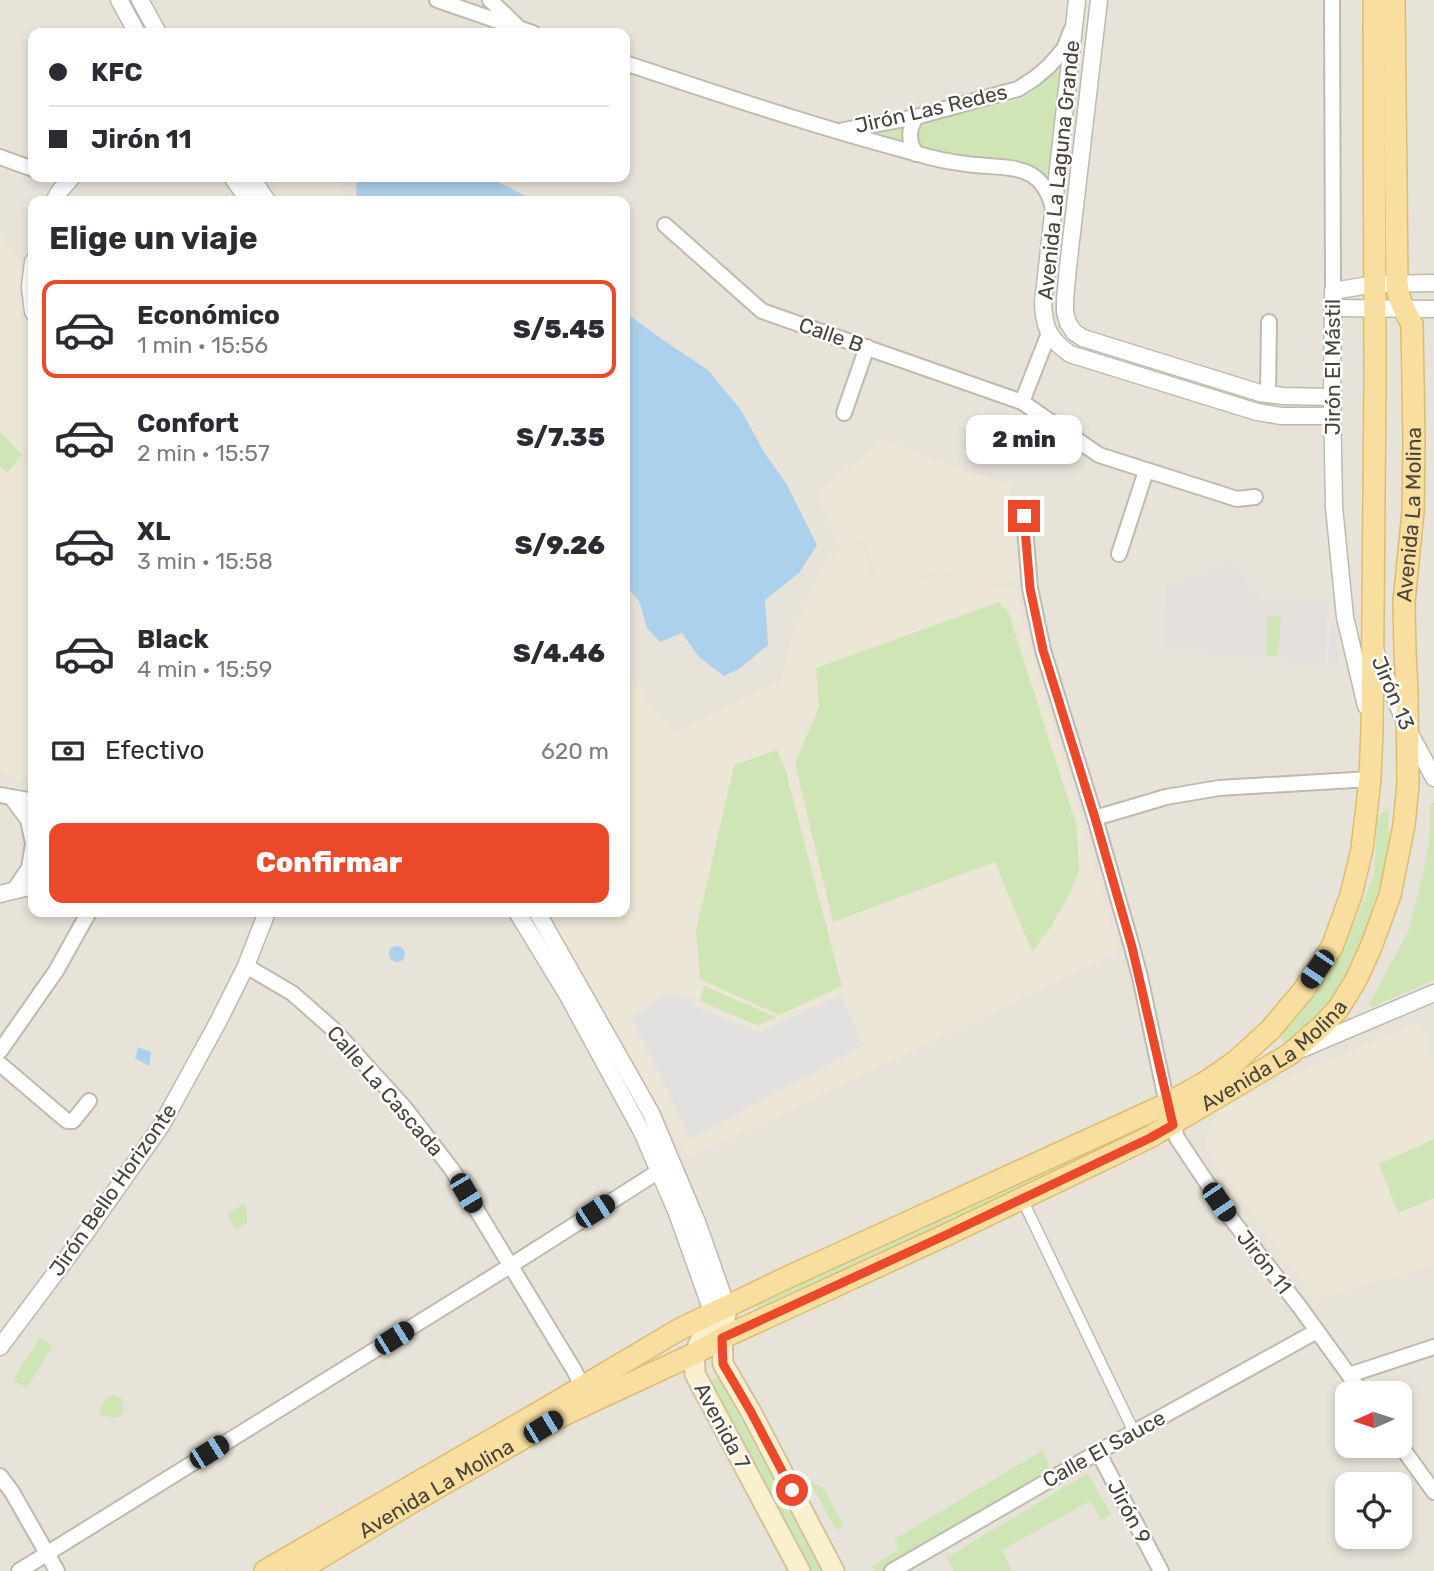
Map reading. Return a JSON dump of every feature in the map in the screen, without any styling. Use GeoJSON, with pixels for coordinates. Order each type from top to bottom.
{"type":"FeatureCollection","features":[{"type":"Feature","properties":{"kind":"main road","name":"Avenida La Molina"},"geometry":{"type":"LineString","coordinates":[[298,1571],[565,1414],[586,1394],[680,1329],[1167,1104],[1206,1082],[1236,1061],[1271,1029],[1303,991],[1332,947],[1351,895],[1360,860],[1370,779],[1375,308],[1374,0]]}},
{"type":"Feature","properties":{"kind":"main road","name":"Avenida La Molina"},"geometry":{"type":"LineString","coordinates":[[265,1571],[562,1399],[586,1394],[694,1354],[722,1338],[1022,1199],[1173,1125],[1290,1054],[1324,1026],[1338,1009],[1362,969],[1391,895],[1404,825],[1408,784],[1404,601],[1413,512],[1415,441],[1412,324],[1403,309],[1397,283],[1394,0]]}},
{"type":"Feature","properties":{"kind":"main road","name":"Avenida 7"},"geometry":{"type":"LineString","coordinates":[[720,1310],[723,1364],[834,1571]]}},
{"type":"Feature","properties":{"kind":"main road","name":"Avenida 7"},"geometry":{"type":"LineString","coordinates":[[720,1310],[694,1354],[695,1374],[800,1571]]}},
{"type":"Feature","properties":{"kind":"street"},"geometry":{"type":"LineString","coordinates":[[119,0],[134,28]]}},
{"type":"Feature","properties":{"kind":"street"},"geometry":{"type":"LineString","coordinates":[[140,0],[155,28]]}},
{"type":"Feature","properties":{"kind":"street"},"geometry":{"type":"LineString","coordinates":[[436,0],[517,28]]}},
{"type":"Feature","properties":{"kind":"street"},"geometry":{"type":"LineString","coordinates":[[490,0],[523,28]]}},
{"type":"Feature","properties":{"kind":"street","name":"Avenida La Laguna Grande"},"geometry":{"type":"LineString","coordinates":[[1049,333],[1044,320],[1043,303],[1077,0]]}},
{"type":"Feature","properties":{"kind":"street","name":"Avenida La Laguna Grande"},"geometry":{"type":"LineString","coordinates":[[1099,0],[1068,267],[1065,312],[1068,323],[1074,332],[1083,338],[1264,394],[1332,397]]}},
{"type":"Feature","properties":{"kind":"street","name":"Jirón El Mástil"},"geometry":{"type":"LineString","coordinates":[[1332,0],[1334,507],[1345,617],[1372,729]]}},
{"type":"Feature","properties":{"kind":"street","name":"Jirón Las Redes"},"geometry":{"type":"LineString","coordinates":[[839,131],[916,117],[1018,89],[1049,66],[1064,48],[1075,22]]}},
{"type":"Feature","properties":{"kind":"street","name":"Jirón Las Redes"},"geometry":{"type":"LineString","coordinates":[[630,65],[807,123],[916,154],[1028,173],[1041,182],[1050,196],[1054,212]]}},
{"type":"Feature","properties":{"kind":"street"},"geometry":{"type":"LineString","coordinates":[[916,117],[911,125],[910,135],[911,146],[916,154]]}},
{"type":"Feature","properties":{"kind":"street"},"geometry":{"type":"LineString","coordinates":[[0,157],[28,167]]}},
{"type":"Feature","properties":{"kind":"street"},"geometry":{"type":"LineString","coordinates":[[57,196],[68,182]]}},
{"type":"Feature","properties":{"kind":"street","name":"Calle B"},"geometry":{"type":"LineString","coordinates":[[665,225],[762,311],[1022,402],[1099,455],[1237,499],[1255,496]]}},
{"type":"Feature","properties":{"kind":"street"},"geometry":{"type":"LineString","coordinates":[[1048,264],[1068,267]]}},
{"type":"Feature","properties":{"kind":"street"},"geometry":{"type":"LineString","coordinates":[[1334,291],[1375,284],[1434,283]]}},
{"type":"Feature","properties":{"kind":"street"},"geometry":{"type":"LineString","coordinates":[[1332,308],[1434,309]]}},
{"type":"Feature","properties":{"kind":"street"},"geometry":{"type":"LineString","coordinates":[[1257,412],[1264,394],[1269,322]]}},
{"type":"Feature","properties":{"kind":"street"},"geometry":{"type":"LineString","coordinates":[[1022,402],[1049,333]]}},
{"type":"Feature","properties":{"kind":"street"},"geometry":{"type":"LineString","coordinates":[[1049,333],[1058,345],[1070,354],[1257,412],[1281,416],[1332,416]]}},
{"type":"Feature","properties":{"kind":"street"},"geometry":{"type":"LineString","coordinates":[[844,413],[867,347]]}},
{"type":"Feature","properties":{"kind":"street"},"geometry":{"type":"LineString","coordinates":[[1119,554],[1146,471]]}},
{"type":"Feature","properties":{"kind":"street","name":"Jirón 11"},"geometry":{"type":"LineString","coordinates":[[1024,516],[1030,588],[1043,650],[1140,977],[1167,1104],[1177,1138],[1229,1216],[1353,1381]]}},
{"type":"Feature","properties":{"kind":"street","name":"Jirón 13"},"geometry":{"type":"LineString","coordinates":[[1373,644],[1408,730],[1434,778]]}},
{"type":"Feature","properties":{"kind":"street"},"geometry":{"type":"LineString","coordinates":[[1095,818],[1166,797],[1219,788],[1370,779]]}},
{"type":"Feature","properties":{"kind":"street"},"geometry":{"type":"LineString","coordinates":[[6,796],[28,800]]}},
{"type":"Feature","properties":{"kind":"street"},"geometry":{"type":"LineString","coordinates":[[6,796],[28,820]]}},
{"type":"Feature","properties":{"kind":"street"},"geometry":{"type":"LineString","coordinates":[[7,892],[28,869]]}},
{"type":"Feature","properties":{"kind":"street"},"geometry":{"type":"LineString","coordinates":[[7,892],[28,887]]}},
{"type":"Feature","properties":{"kind":"street"},"geometry":{"type":"LineString","coordinates":[[0,1051],[55,971],[86,917]]}},
{"type":"Feature","properties":{"kind":"street","name":"Jirón Bello Horizonte"},"geometry":{"type":"LineString","coordinates":[[0,1347],[161,1126],[218,1023],[246,966],[265,917]]}},
{"type":"Feature","properties":{"kind":"street"},"geometry":{"type":"LineString","coordinates":[[520,917],[567,994],[642,1132],[720,1310]]}},
{"type":"Feature","properties":{"kind":"street"},"geometry":{"type":"LineString","coordinates":[[540,917],[651,1113],[698,1222],[720,1310]]}},
{"type":"Feature","properties":{"kind":"street","name":"Calle La Cascada"},"geometry":{"type":"LineString","coordinates":[[246,966],[292,993],[333,1029],[404,1107],[453,1171],[586,1394]]}},
{"type":"Feature","properties":{"kind":"street"},"geometry":{"type":"LineString","coordinates":[[1290,1054],[1434,993]]}},
{"type":"Feature","properties":{"kind":"street"},"geometry":{"type":"LineString","coordinates":[[0,1064],[67,1121],[73,1121],[89,1101]]}},
{"type":"Feature","properties":{"kind":"street"},"geometry":{"type":"LineString","coordinates":[[19,1571],[659,1171]]}},
{"type":"Feature","properties":{"kind":"street"},"geometry":{"type":"LineString","coordinates":[[1022,1199],[1134,1432]]}},
{"type":"Feature","properties":{"kind":"street","name":"Calle El Sauce"},"geometry":{"type":"LineString","coordinates":[[892,1571],[1098,1452],[1317,1331]]}},
{"type":"Feature","properties":{"kind":"street"},"geometry":{"type":"LineString","coordinates":[[1349,1375],[1434,1347]]}},
{"type":"Feature","properties":{"kind":"street","name":"Jirón 9"},"geometry":{"type":"LineString","coordinates":[[1098,1452],[1161,1571]]}},
{"type":"Feature","properties":{"kind":"street"},"geometry":{"type":"LineString","coordinates":[[1409,1458],[1434,1492]]}},
{"type":"Feature","properties":{"kind":"street"},"geometry":{"type":"LineString","coordinates":[[0,1476],[57,1571]]}},
{"type":"Feature","properties":{"kind":"shaded area"},"geometry":{"type":"Polygon","coordinates":[[[0,0],[1434,0],[1434,1571],[0,1571],[0,0]]]}},
{"type":"Feature","properties":{"kind":"shaded area"},"geometry":{"type":"Polygon","coordinates":[[[274,182],[342,182],[340,196],[279,196],[274,182]]]}},
{"type":"Feature","properties":{"kind":"shaded area"},"geometry":{"type":"Polygon","coordinates":[[[0,232],[22,266],[23,311],[28,320],[28,781],[0,770],[0,232]]]}},
{"type":"Feature","properties":{"kind":"shaded area"},"geometry":{"type":"Polygon","coordinates":[[[883,441],[1011,486],[1010,510],[1024,573],[1015,572],[1016,580],[994,584],[942,571],[907,581],[875,572],[863,539],[846,549],[862,543],[871,573],[909,583],[942,574],[995,586],[1015,588],[1118,952],[689,1158],[545,917],[630,917],[630,681],[677,733],[781,681],[792,634],[828,557],[842,550],[817,493],[883,441]]]}},
{"type":"Feature","properties":{"kind":"shaded area"},"geometry":{"type":"Polygon","coordinates":[[[1233,560],[1260,601],[1278,595],[1328,600],[1325,665],[1164,650],[1165,587],[1233,560]]]}},
{"type":"Feature","properties":{"kind":"shaded area"},"geometry":{"type":"Polygon","coordinates":[[[1330,623],[1335,623],[1339,664],[1328,663],[1330,623]]]}},
{"type":"Feature","properties":{"kind":"shaded area"},"geometry":{"type":"Polygon","coordinates":[[[666,994],[694,997],[692,1005],[760,1032],[841,994],[864,1045],[691,1139],[631,1018],[666,994]]]}},
{"type":"Feature","properties":{"kind":"shaded area"},"geometry":{"type":"Polygon","coordinates":[[[1419,1022],[1434,1058],[1434,1265],[1316,1299],[1205,1149],[1209,1128],[1220,1107],[1419,1022]]]}},
{"type":"Feature","properties":{"kind":"green space"},"geometry":{"type":"Polygon","coordinates":[[[1060,69],[1049,183],[1035,171],[1010,160],[963,157],[869,135],[1022,99],[1060,69]]]}},
{"type":"Feature","properties":{"kind":"green space"},"geometry":{"type":"Polygon","coordinates":[[[0,432],[22,455],[7,473],[0,466],[0,432]]]}},
{"type":"Feature","properties":{"kind":"green space"},"geometry":{"type":"Polygon","coordinates":[[[999,602],[1008,611],[1077,827],[1079,871],[1070,893],[1051,927],[1032,952],[995,862],[833,922],[795,764],[819,706],[816,668],[999,602]]]}},
{"type":"Feature","properties":{"kind":"green space"},"geometry":{"type":"Polygon","coordinates":[[[1268,616],[1281,617],[1278,656],[1265,655],[1268,616]]]}},
{"type":"Feature","properties":{"kind":"green space"},"geometry":{"type":"Polygon","coordinates":[[[777,750],[786,772],[842,986],[779,1015],[700,979],[696,931],[734,765],[777,750]]]}},
{"type":"Feature","properties":{"kind":"green space"},"geometry":{"type":"Polygon","coordinates":[[[1434,802],[1434,980],[1372,1007],[1369,1004],[1408,932],[1424,870],[1430,835],[1430,805],[1434,802]]]}},
{"type":"Feature","properties":{"kind":"green space"},"geometry":{"type":"Polygon","coordinates":[[[1389,809],[1391,851],[1353,968],[1326,1012],[1286,1044],[1280,1038],[1299,1014],[1352,928],[1374,875],[1377,816],[1389,809]]]}},
{"type":"Feature","properties":{"kind":"green space"},"geometry":{"type":"Polygon","coordinates":[[[704,986],[776,1017],[758,1026],[700,1001],[704,986]]]}},
{"type":"Feature","properties":{"kind":"green space"},"geometry":{"type":"Polygon","coordinates":[[[1154,1120],[1156,1127],[759,1311],[754,1303],[884,1246],[1154,1120]]]}},
{"type":"Feature","properties":{"kind":"green space"},"geometry":{"type":"Polygon","coordinates":[[[1434,1139],[1434,1198],[1398,1213],[1379,1164],[1434,1139]]]}},
{"type":"Feature","properties":{"kind":"green space"},"geometry":{"type":"Polygon","coordinates":[[[244,1203],[247,1223],[235,1230],[227,1215],[244,1203]]]}},
{"type":"Feature","properties":{"kind":"green space"},"geometry":{"type":"Polygon","coordinates":[[[40,1337],[53,1346],[27,1388],[13,1380],[40,1337]]]}},
{"type":"Feature","properties":{"kind":"green space"},"geometry":{"type":"Polygon","coordinates":[[[718,1378],[827,1571],[809,1571],[707,1382],[718,1378]]]}},
{"type":"Feature","properties":{"kind":"green space"},"geometry":{"type":"Polygon","coordinates":[[[112,1395],[122,1398],[124,1413],[117,1418],[98,1415],[104,1400],[112,1395]]]}},
{"type":"Feature","properties":{"kind":"green space"},"geometry":{"type":"Polygon","coordinates":[[[1043,1450],[1049,1464],[1048,1474],[882,1571],[875,1571],[872,1566],[899,1549],[895,1539],[1043,1450]]]}},
{"type":"Feature","properties":{"kind":"green space"},"geometry":{"type":"Polygon","coordinates":[[[1088,1473],[1111,1515],[1101,1520],[1090,1501],[1002,1550],[1012,1571],[954,1571],[946,1558],[1088,1473]]]}},
{"type":"Feature","properties":{"kind":"green space"},"geometry":{"type":"Polygon","coordinates":[[[809,1481],[824,1488],[844,1526],[836,1530],[809,1481]]]}},
{"type":"Feature","properties":{"kind":"water"},"geometry":{"type":"Polygon","coordinates":[[[357,182],[498,182],[526,196],[357,196],[357,182]]]}},
{"type":"Feature","properties":{"kind":"water"},"geometry":{"type":"Polygon","coordinates":[[[630,316],[708,370],[741,410],[765,454],[786,483],[817,545],[799,573],[765,600],[768,645],[739,669],[724,676],[699,657],[682,633],[660,642],[647,628],[639,601],[630,590],[630,316]]]}},
{"type":"Feature","properties":{"kind":"water"},"geometry":{"type":"Polygon","coordinates":[[[397,946],[403,948],[403,960],[397,962],[391,960],[389,954],[391,948],[397,946]]]}},
{"type":"Feature","properties":{"kind":"water"},"geometry":{"type":"Polygon","coordinates":[[[138,1047],[151,1052],[149,1066],[135,1058],[138,1047]]]}},
{"type":"Feature","properties":{"kind":"route"},"geometry":{"type":"LineString","coordinates":[[792,1490],[723,1364],[722,1338],[948,1234],[1173,1125],[1132,947],[1043,650],[1030,588],[1024,516]]}}]}
